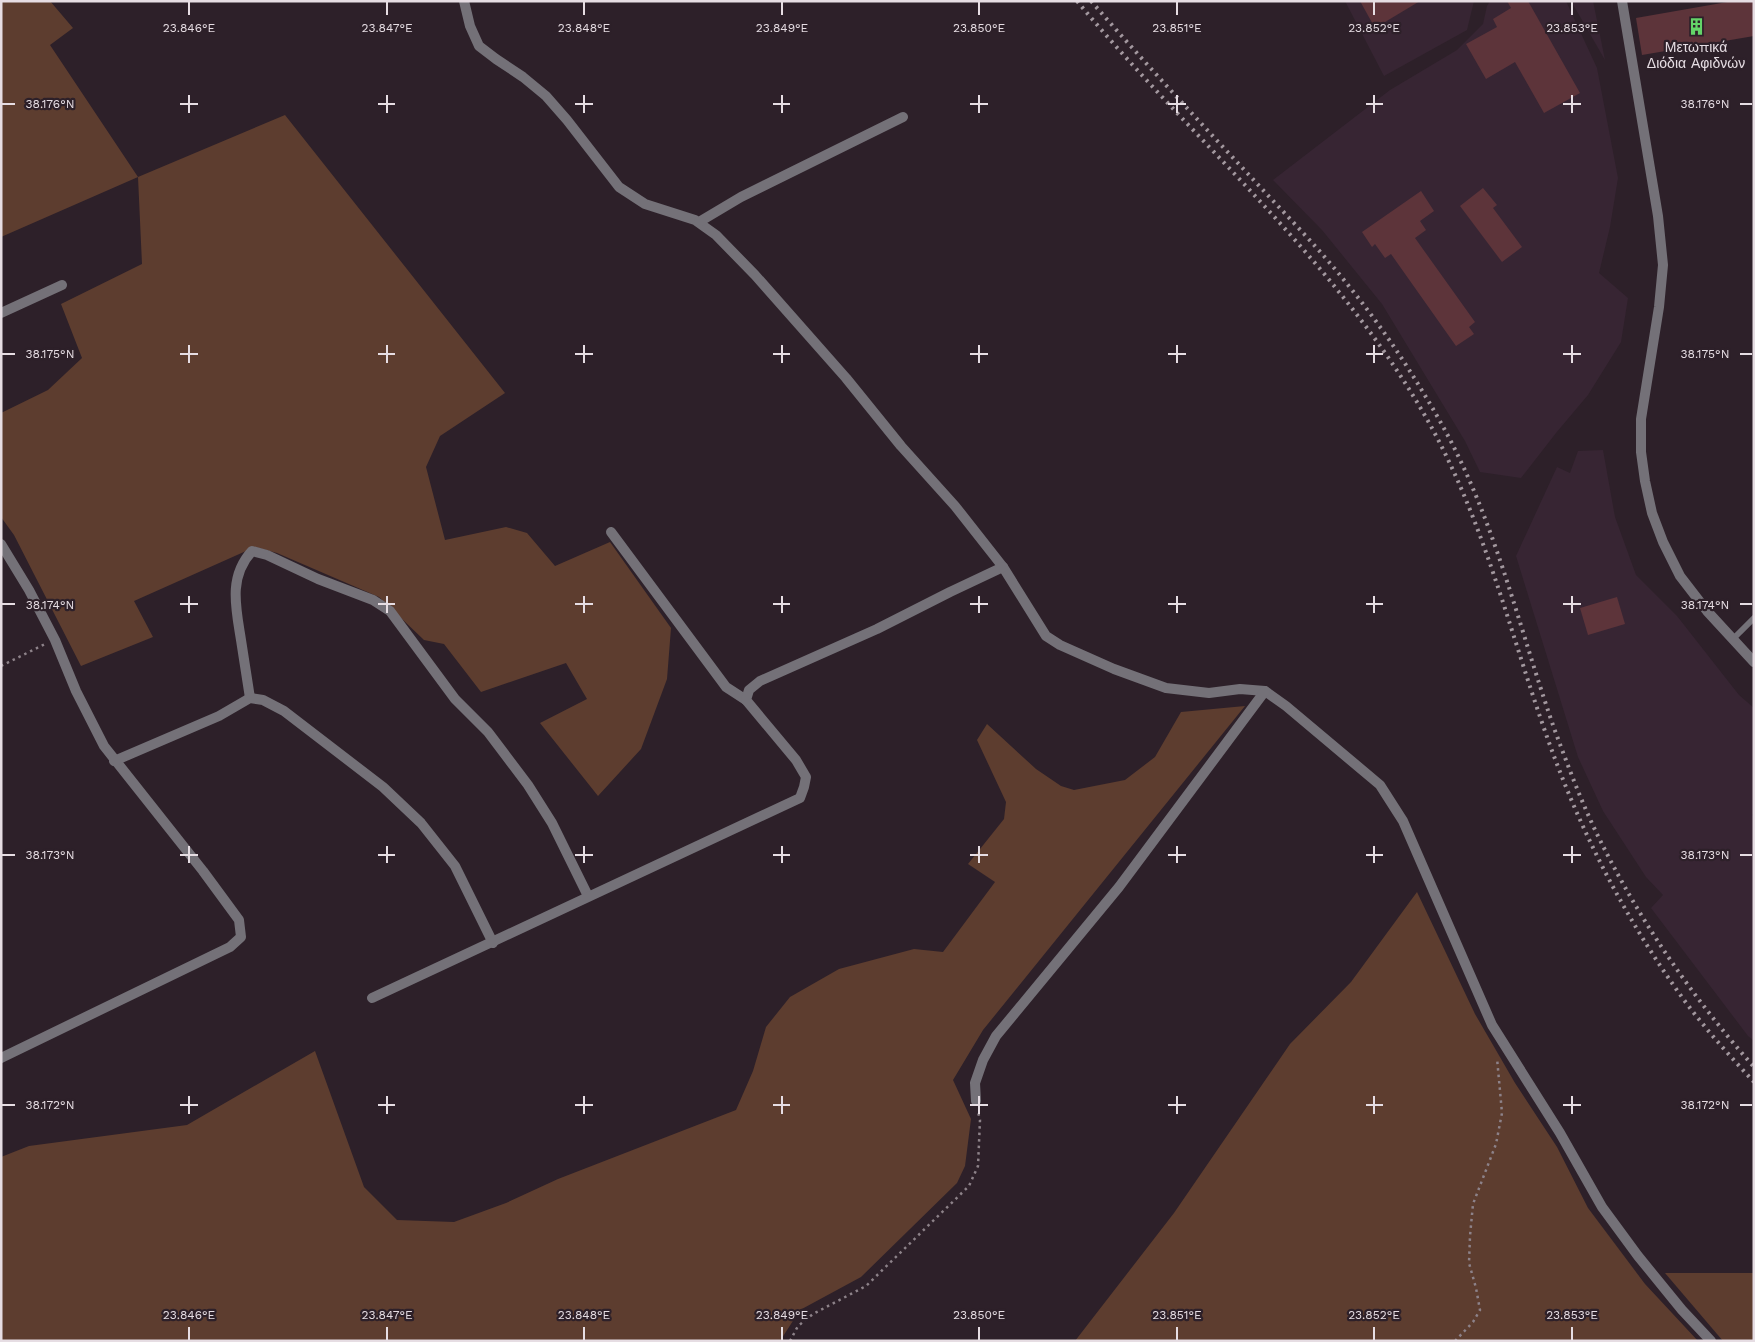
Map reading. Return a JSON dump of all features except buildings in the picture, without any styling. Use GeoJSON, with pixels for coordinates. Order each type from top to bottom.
{"type":"FeatureCollection","features":[{"type":"Feature","properties":{"kind":"street"},"geometry":{"type":"LineString","coordinates":[[464,1],[470,26],[479,46],[546,96],[619,187],[645,204],[699,222],[716,235],[755,276],[846,378],[901,446],[955,506],[1002,568],[1046,636],[1060,645],[1114,669],[1166,688],[1209,693],[1240,689],[1266,691],[1380,785],[1403,822],[1492,1025],[1560,1133],[1602,1207],[1638,1256],[1682,1310],[1711,1341]]}},
{"type":"Feature","properties":{"kind":"street"},"geometry":{"type":"LineString","coordinates":[[1622,1],[1658,216],[1663,265],[1659,307],[1641,419],[1641,452],[1645,481],[1652,514],[1680,576],[1707,610],[1754,662]]}},
{"type":"Feature","properties":{"kind":"street"},"geometry":{"type":"LineString","coordinates":[[699,222],[741,197],[903,117]]}},
{"type":"Feature","properties":{"kind":"street"},"geometry":{"type":"LineString","coordinates":[[1,313],[62,285]]}},
{"type":"Feature","properties":{"kind":"street"},"geometry":{"type":"LineString","coordinates":[[372,998],[800,798],[806,777],[796,760],[746,700],[726,687],[611,532]]}},
{"type":"Feature","properties":{"kind":"street"},"geometry":{"type":"LineString","coordinates":[[1,544],[29,590],[104,746],[114,761],[197,863],[234,913],[239,920],[241,937],[230,947],[1,1058]]}},
{"type":"Feature","properties":{"kind":"street"},"geometry":{"type":"LineString","coordinates":[[250,698],[235,600],[238,578],[244,560],[252,551],[267,555],[318,579],[373,600],[390,611],[455,699],[488,732],[528,785],[552,823],[588,896]]}},
{"type":"Feature","properties":{"kind":"street"},"geometry":{"type":"LineString","coordinates":[[746,700],[749,690],[760,681],[877,629],[1002,568]]}},
{"type":"Feature","properties":{"kind":"street"},"geometry":{"type":"LineString","coordinates":[[976,1101],[975,1083],[983,1060],[996,1036],[1119,887],[1266,691]]}},
{"type":"Feature","properties":{"kind":"street"},"geometry":{"type":"LineString","coordinates":[[114,761],[219,716],[250,698],[263,700],[284,711],[383,787],[421,823],[455,866],[493,943]]}},
{"type":"Feature","properties":{"kind":"lane"},"geometry":{"type":"LineString","coordinates":[[1733,639],[1754,618]]}},
{"type":"Feature","properties":{"kind":"path"},"geometry":{"type":"LineString","coordinates":[[1,666],[54,640]]}},
{"type":"Feature","properties":{"kind":"path"},"geometry":{"type":"LineString","coordinates":[[1456,1341],[1473,1322],[1480,1310],[1476,1288],[1468,1263],[1473,1204],[1496,1144],[1502,1112],[1496,1053]]}},
{"type":"Feature","properties":{"kind":"path"},"geometry":{"type":"LineString","coordinates":[[790,1341],[798,1326],[813,1314],[866,1286],[969,1186],[978,1166],[980,1120],[976,1101]]}},
{"type":"Feature","properties":{"kind":"shaded area"},"geometry":{"type":"Polygon","coordinates":[[[1,1],[50,1],[73,28],[50,45],[138,177],[1,237],[1,1]]]}},
{"type":"Feature","properties":{"kind":"shaded area"},"geometry":{"type":"Polygon","coordinates":[[[1345,1],[1474,1],[1467,30],[1384,76],[1345,1]]]}},
{"type":"Feature","properties":{"kind":"shaded area"},"geometry":{"type":"Polygon","coordinates":[[[1490,1],[1566,1],[1597,68],[1618,178],[1610,227],[1599,273],[1628,298],[1621,342],[1588,395],[1521,478],[1480,472],[1465,441],[1382,304],[1322,230],[1273,180],[1390,90],[1457,50],[1483,24],[1490,1]]]}},
{"type":"Feature","properties":{"kind":"shaded area"},"geometry":{"type":"Polygon","coordinates":[[[1571,1],[1593,1],[1605,60],[1571,1]]]}},
{"type":"Feature","properties":{"kind":"shaded area"},"geometry":{"type":"Polygon","coordinates":[[[285,115],[505,393],[440,436],[426,467],[445,540],[506,527],[527,533],[555,566],[610,542],[671,628],[667,679],[641,749],[598,796],[540,723],[587,699],[566,663],[481,692],[444,644],[424,640],[379,597],[277,553],[255,547],[134,601],[153,637],[81,666],[14,535],[1,517],[1,413],[48,390],[82,358],[61,304],[142,264],[138,177],[285,115]]]}},
{"type":"Feature","properties":{"kind":"shaded area"},"geometry":{"type":"Polygon","coordinates":[[[1603,450],[1615,517],[1636,575],[1677,616],[1739,695],[1754,708],[1754,812],[1752,815],[1754,817],[1754,1041],[1748,1036],[1651,908],[1663,895],[1646,877],[1603,811],[1578,757],[1516,556],[1557,467],[1570,473],[1578,451],[1603,450]]]}},
{"type":"Feature","properties":{"kind":"shaded area"},"geometry":{"type":"Polygon","coordinates":[[[1245,706],[983,1030],[953,1080],[971,1119],[965,1166],[957,1183],[861,1277],[800,1310],[780,1341],[1,1341],[1,1157],[29,1146],[187,1125],[315,1051],[364,1187],[397,1220],[454,1222],[506,1203],[558,1179],[736,1110],[753,1071],[766,1027],[790,997],[839,969],[914,949],[943,952],[995,882],[968,864],[1004,819],[1006,802],[977,740],[987,724],[1036,769],[1061,786],[1074,790],[1125,780],[1155,757],[1181,712],[1245,706]]]}},
{"type":"Feature","properties":{"kind":"shaded area"},"geometry":{"type":"Polygon","coordinates":[[[1417,892],[1475,1014],[1515,1083],[1557,1147],[1588,1208],[1645,1284],[1698,1341],[1075,1341],[1174,1213],[1290,1044],[1351,982],[1417,892]]]}},
{"type":"Feature","properties":{"kind":"shaded area"},"geometry":{"type":"Polygon","coordinates":[[[1665,1273],[1754,1273],[1754,1341],[1723,1341],[1665,1273]]]}},
{"type":"Feature","properties":{"kind":"railway"},"geometry":{"type":"LineString","coordinates":[[1077,1],[1122,54],[1266,207],[1312,259],[1356,313],[1397,370],[1433,430],[1468,504],[1546,734],[1572,802],[1603,868],[1639,932],[1679,993],[1715,1039],[1754,1082]]}},
{"type":"Feature","properties":{"kind":"railway"},"geometry":{"type":"LineString","coordinates":[[1091,1],[1337,271],[1386,335],[1420,387],[1460,459],[1476,497],[1504,573],[1554,728],[1581,799],[1600,840],[1633,901],[1670,959],[1689,987],[1754,1067]]}},
{"type":"Feature","properties":{"kind":"place","name":"Μετωπικά Διόδια Αφιδνών"},"geometry":{"type":"Point","coordinates":[1696,27]}}]}
